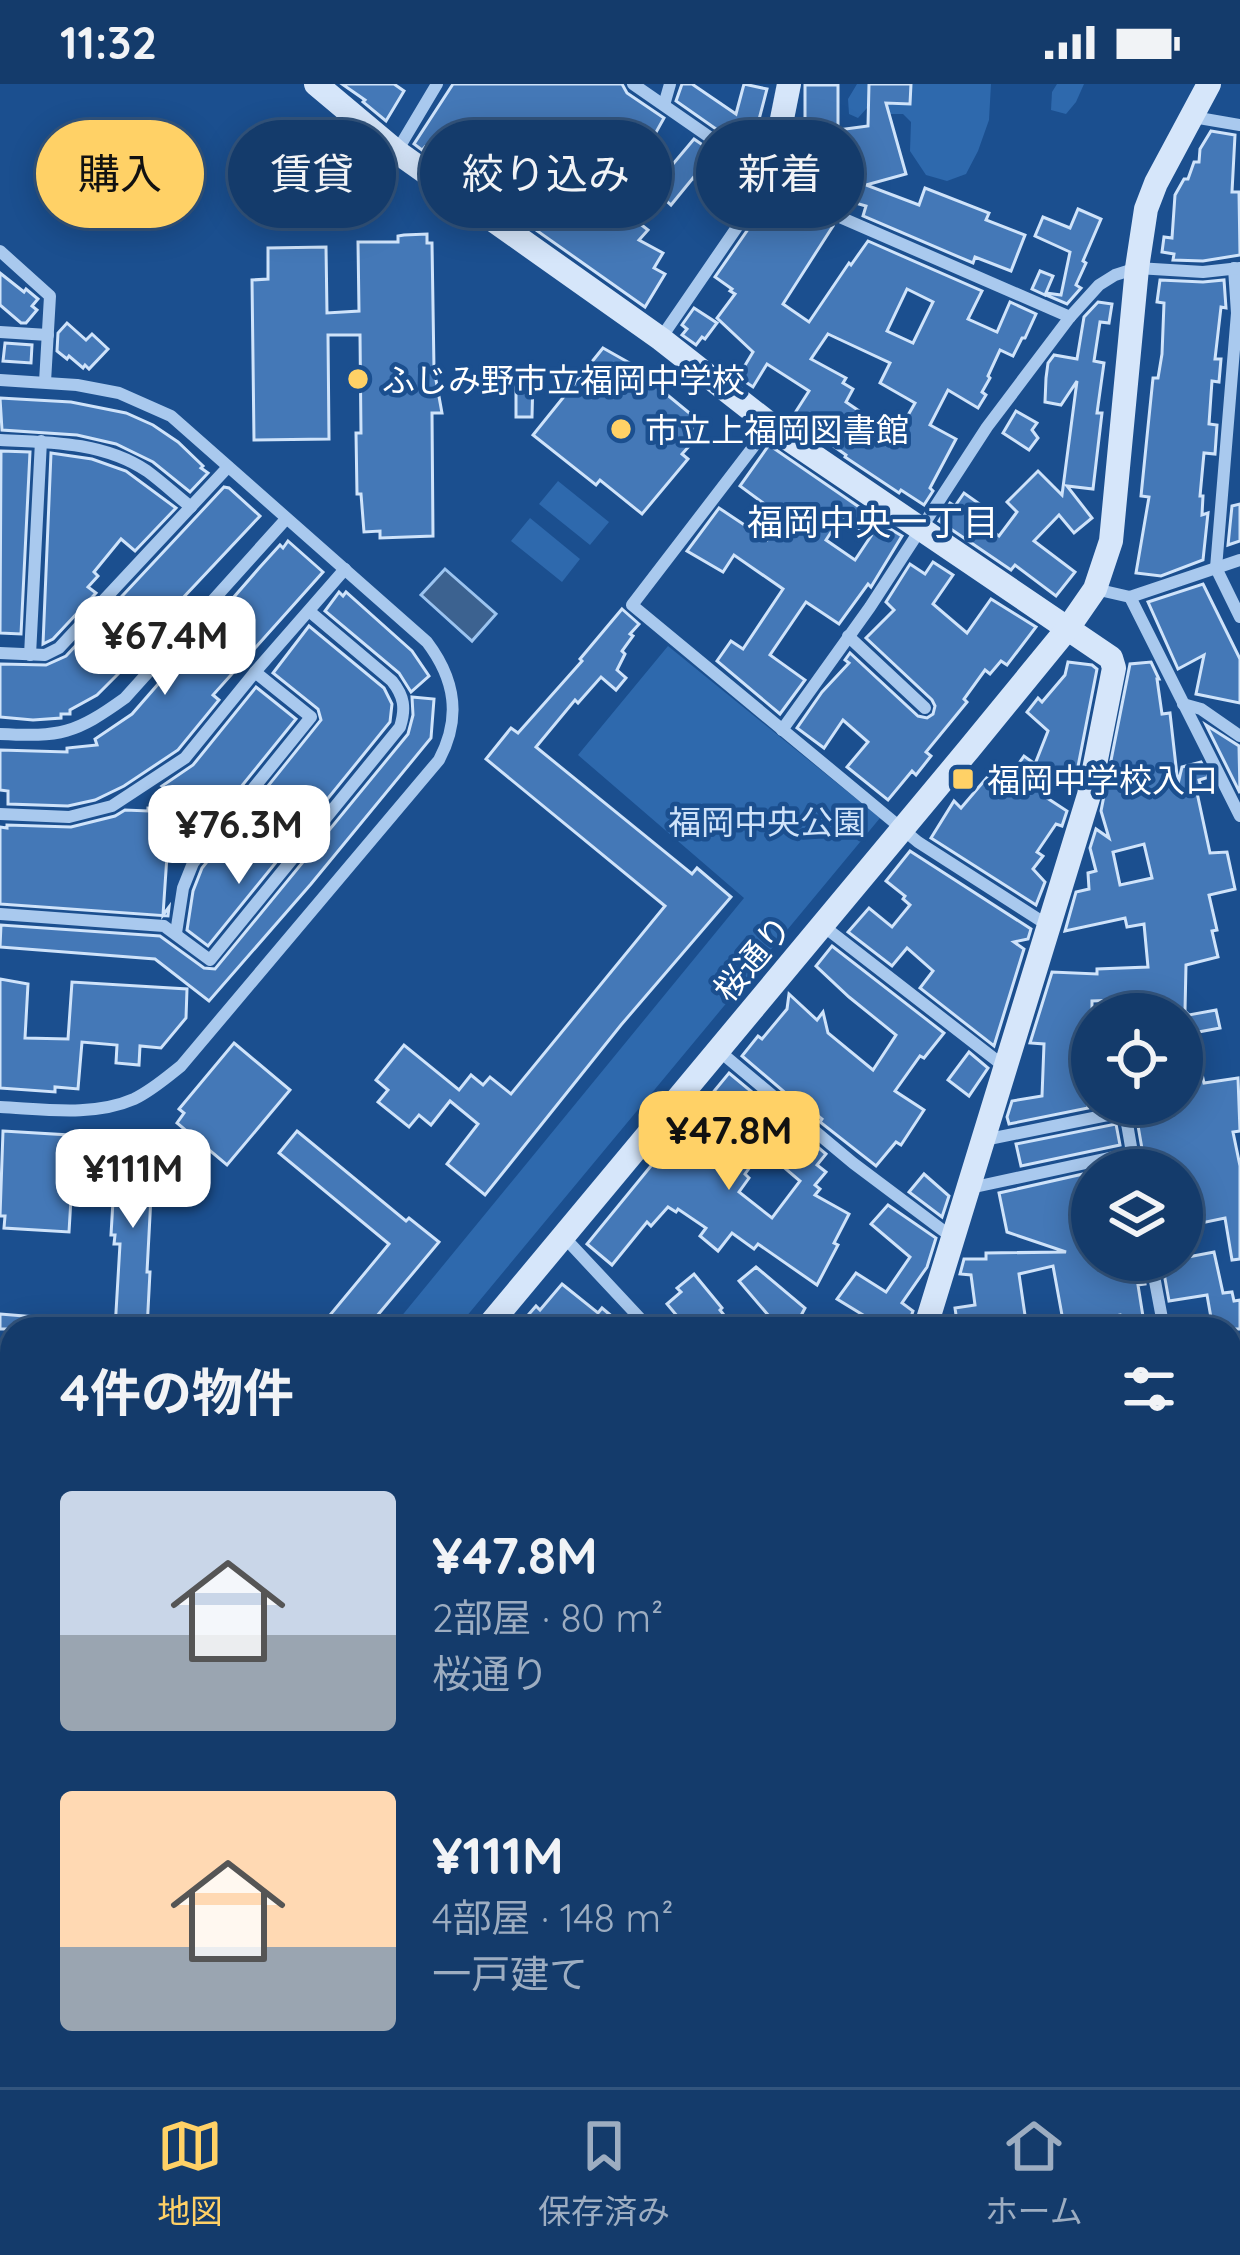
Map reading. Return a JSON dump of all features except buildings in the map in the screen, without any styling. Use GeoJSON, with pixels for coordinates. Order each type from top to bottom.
{"type":"FeatureCollection","features":[{"type":"Feature","properties":{"kind":"street"},"geometry":{"type":"LineString","coordinates":[[316,84],[397,152],[661,339],[814,457],[1111,658],[1114,668],[1089,795],[929,1317]]}},
{"type":"Feature","properties":{"kind":"street"},"geometry":{"type":"LineString","coordinates":[[397,152],[437,84]]}},
{"type":"Feature","properties":{"kind":"street"},"geometry":{"type":"LineString","coordinates":[[633,84],[696,127]]}},
{"type":"Feature","properties":{"kind":"street"},"geometry":{"type":"LineString","coordinates":[[664,104],[670,84]]}},
{"type":"Feature","properties":{"kind":"street"},"geometry":{"type":"LineString","coordinates":[[782,120],[789,84]]}},
{"type":"Feature","properties":{"kind":"street","name":"桜通り"},"geometry":{"type":"LineString","coordinates":[[496,1317],[1068,628],[1095,589],[1111,541],[1146,209],[1209,84]]}},
{"type":"Feature","properties":{"kind":"street"},"geometry":{"type":"LineString","coordinates":[[1193,117],[1239,128]]}},
{"type":"Feature","properties":{"kind":"street"},"geometry":{"type":"LineString","coordinates":[[661,339],[737,228]]}},
{"type":"Feature","properties":{"kind":"street"},"geometry":{"type":"LineString","coordinates":[[864,228],[1070,317]]}},
{"type":"Feature","properties":{"kind":"street"},"geometry":{"type":"LineString","coordinates":[[0,251],[50,296],[45,382]]}},
{"type":"Feature","properties":{"kind":"street"},"geometry":{"type":"LineString","coordinates":[[782,730],[987,428],[1070,317],[1099,285],[1137,268],[1203,272],[1237,268],[1239,315],[1216,568],[1240,617]]}},
{"type":"Feature","properties":{"kind":"street"},"geometry":{"type":"LineString","coordinates":[[0,332],[48,335]]}},
{"type":"Feature","properties":{"kind":"street"},"geometry":{"type":"LineString","coordinates":[[0,380],[119,392],[171,416],[427,642],[453,693],[454,714],[439,760],[181,1066],[145,1093],[117,1105],[77,1110],[0,1107]]}},
{"type":"Feature","properties":{"kind":"street"},"geometry":{"type":"LineString","coordinates":[[770,424],[632,605],[918,842],[1050,926]]}},
{"type":"Feature","properties":{"kind":"street"},"geometry":{"type":"LineString","coordinates":[[0,440],[90,447],[117,455],[146,470],[191,507]]}},
{"type":"Feature","properties":{"kind":"street"},"geometry":{"type":"LineString","coordinates":[[30,655],[41,441]]}},
{"type":"Feature","properties":{"kind":"street"},"geometry":{"type":"LineString","coordinates":[[0,653],[45,655],[59,648],[228,467]]}},
{"type":"Feature","properties":{"kind":"street"},"geometry":{"type":"LineString","coordinates":[[0,734],[71,731],[125,698],[286,520]]}},
{"type":"Feature","properties":{"kind":"street"},"geometry":{"type":"LineString","coordinates":[[1095,589],[1130,597],[1240,560]]}},
{"type":"Feature","properties":{"kind":"street"},"geometry":{"type":"LineString","coordinates":[[0,814],[69,817],[112,806],[185,758],[345,569]]}},
{"type":"Feature","properties":{"kind":"street"},"geometry":{"type":"LineString","coordinates":[[1130,597],[1240,816]]}},
{"type":"Feature","properties":{"kind":"street"},"geometry":{"type":"LineString","coordinates":[[0,914],[164,926],[210,960],[400,728],[404,714],[392,681],[309,611]]}},
{"type":"Feature","properties":{"kind":"street"},"geometry":{"type":"LineString","coordinates":[[848,636],[926,708]]}},
{"type":"Feature","properties":{"kind":"street"},"geometry":{"type":"LineString","coordinates":[[176,933],[182,888],[193,863],[311,717],[255,672]]}},
{"type":"Feature","properties":{"kind":"street"},"geometry":{"type":"LineString","coordinates":[[1183,704],[1201,709],[1240,736]]}},
{"type":"Feature","properties":{"kind":"street"},"geometry":{"type":"LineString","coordinates":[[822,925],[1006,1068]]}},
{"type":"Feature","properties":{"kind":"street"},"geometry":{"type":"LineString","coordinates":[[718,1050],[954,1239]]}},
{"type":"Feature","properties":{"kind":"street"},"geometry":{"type":"LineString","coordinates":[[984,1140],[1071,1123]]}},
{"type":"Feature","properties":{"kind":"street"},"geometry":{"type":"LineString","coordinates":[[970,1188],[1071,1166]]}},
{"type":"Feature","properties":{"kind":"street"},"geometry":{"type":"LineString","coordinates":[[563,1236],[633,1317]]}},
{"type":"Feature","properties":{"kind":"street"},"geometry":{"type":"LineString","coordinates":[[1155,1281],[1162,1317]]}},
{"type":"Feature","properties":{"kind":"green space"},"geometry":{"type":"Polygon","coordinates":[[[857,84],[991,84],[989,120],[966,174],[947,181],[926,175],[910,151],[911,122],[903,114],[867,108],[858,118],[849,114],[848,99],[857,84]]]}},
{"type":"Feature","properties":{"kind":"green space"},"geometry":{"type":"Polygon","coordinates":[[[1057,84],[1084,84],[1066,114],[1051,110],[1057,84]]]}},
{"type":"Feature","properties":{"kind":"green space"},"geometry":{"type":"Polygon","coordinates":[[[558,481],[609,522],[590,545],[539,504],[558,481]]]}},
{"type":"Feature","properties":{"kind":"green space"},"geometry":{"type":"Polygon","coordinates":[[[530,518],[580,559],[562,582],[511,541],[530,518]]]}},
{"type":"Feature","properties":{"kind":"green space","name":"福岡中央公園"},"geometry":{"type":"Polygon","coordinates":[[[668,646],[880,818],[466,1317],[401,1317],[744,898],[578,755],[668,646]]]}},
{"type":"Feature","properties":{"kind":"shaded area"},"geometry":{"type":"Polygon","coordinates":[[[445,569],[496,614],[472,641],[421,595],[445,569]]]}},
{"type":"Feature","properties":{"kind":"place","name":"ふじみ野市立福岡中学校"},"geometry":{"type":"Point","coordinates":[358,379]}},
{"type":"Feature","properties":{"kind":"place","name":"市立上福岡図書館"},"geometry":{"type":"Point","coordinates":[621,429]}},
{"type":"Feature","properties":{"kind":"place","name":"福岡中学校入口"},"geometry":{"type":"Point","coordinates":[963,779]}},
{"type":"Feature","properties":{"kind":"district","name":"福岡中央一丁目"},"geometry":{"type":"Point","coordinates":[873,521]}}]}
